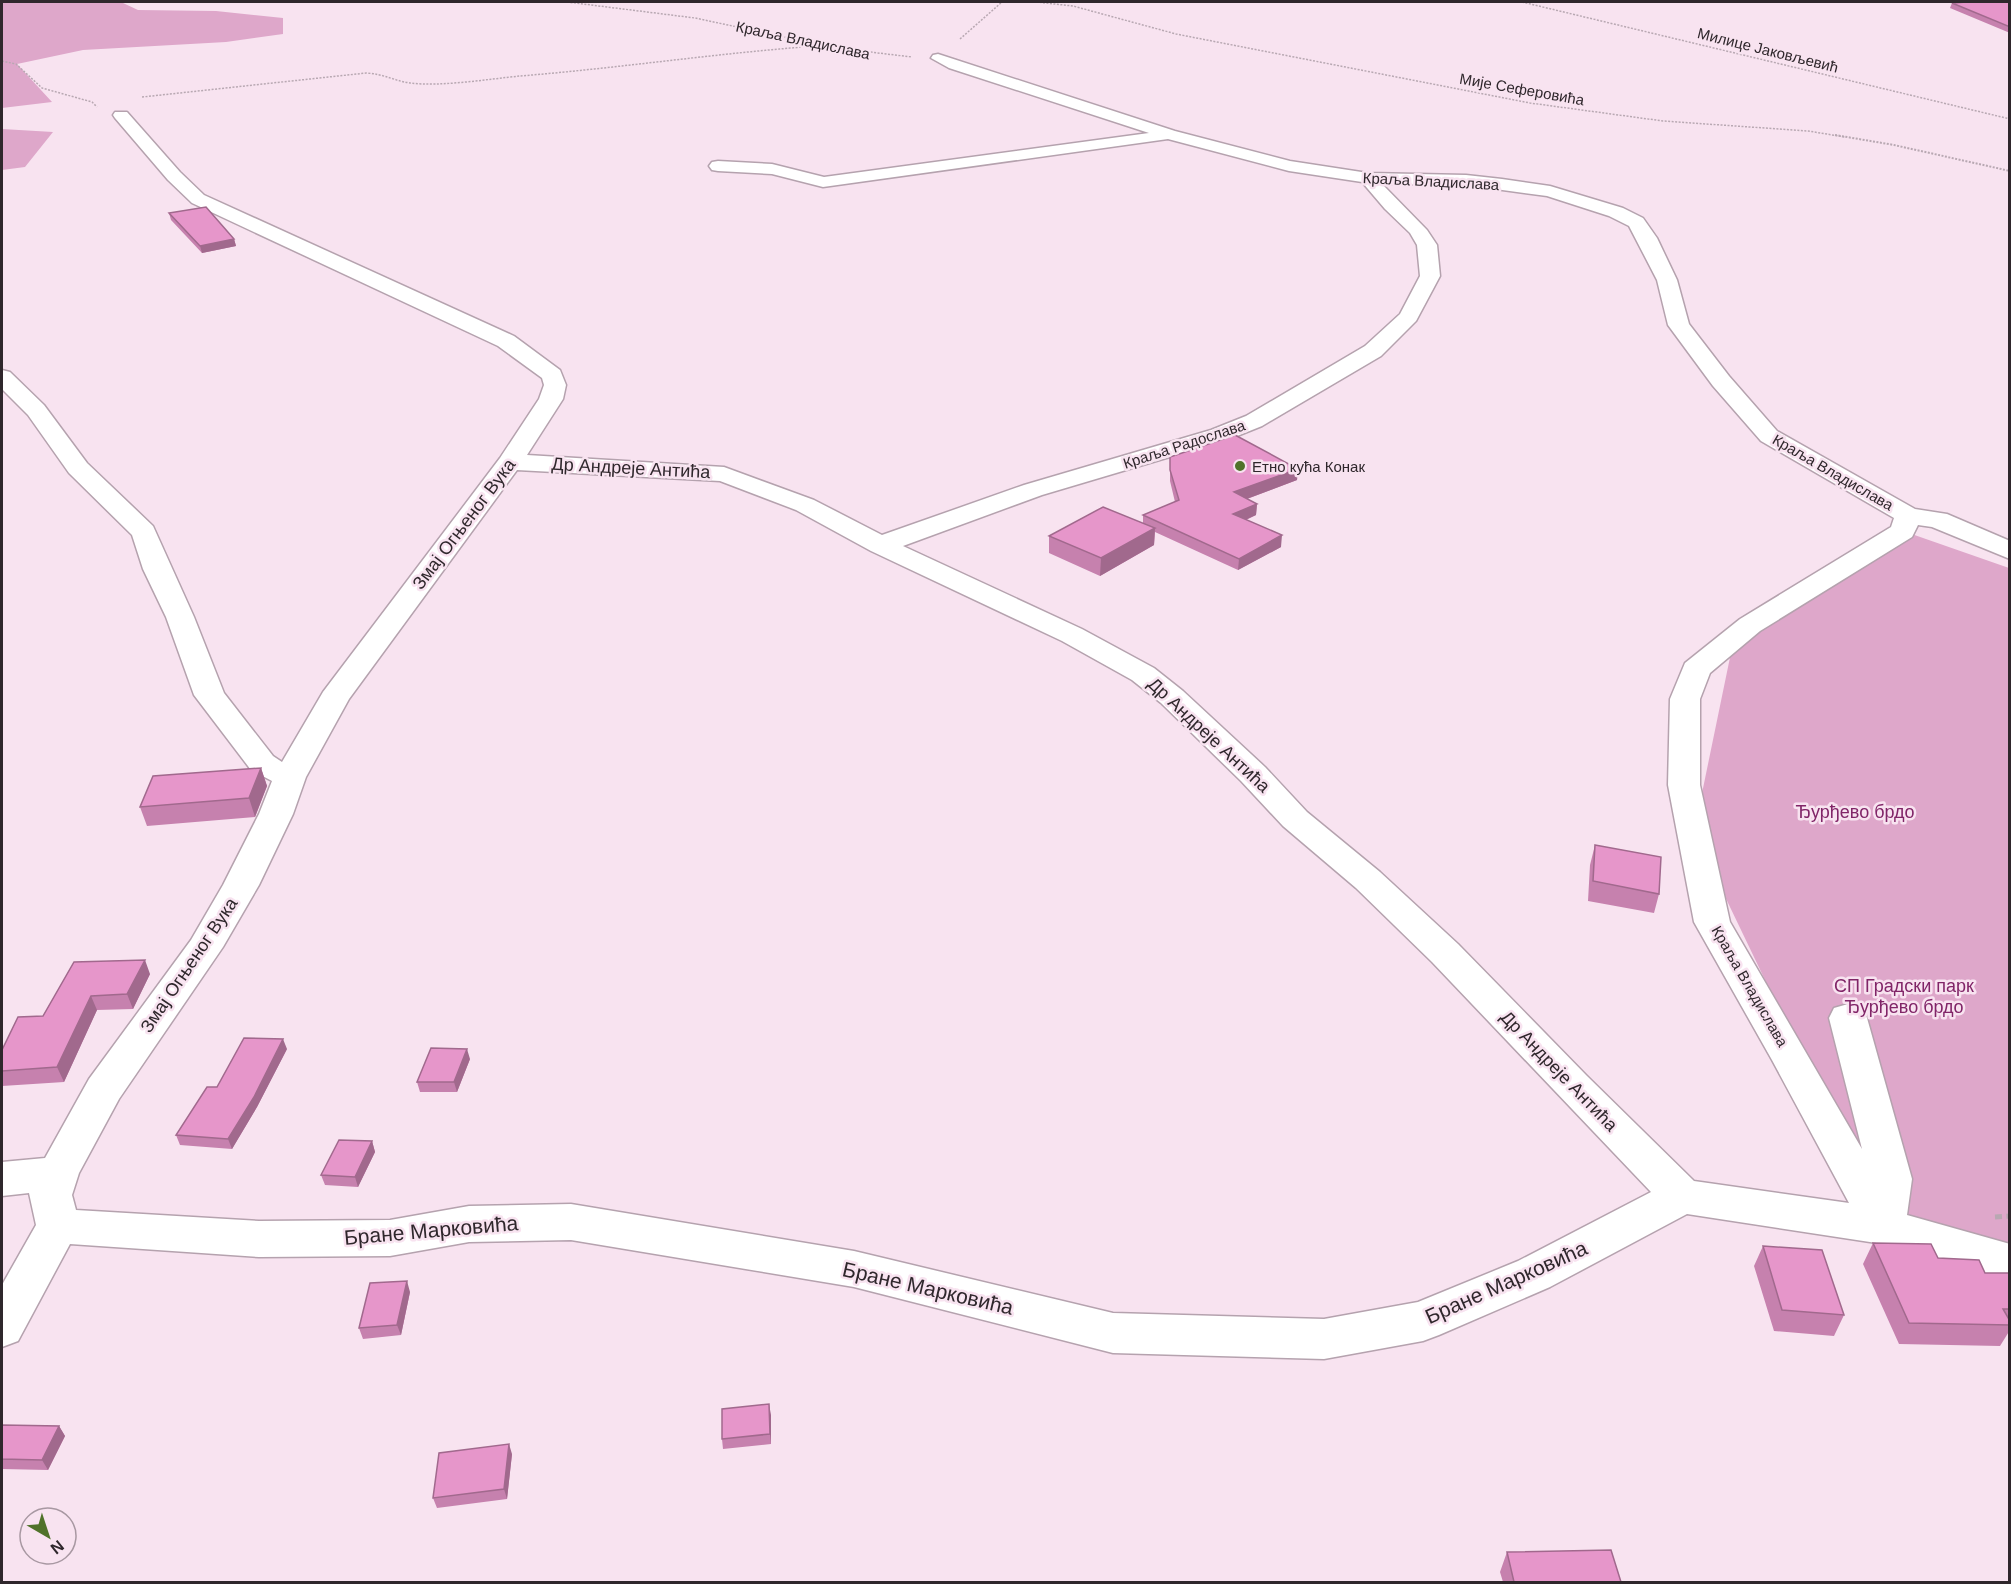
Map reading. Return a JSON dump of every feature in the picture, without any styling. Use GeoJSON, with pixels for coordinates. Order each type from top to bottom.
{"type":"FeatureCollection","features":[{"type":"Feature","properties":{"kind":"street","name":"Краља Владислава"},"geometry":{"type":"LineString","coordinates":[[938,58],[1169,134],[1289,166],[1368,178],[1466,180],[1550,191],[1616,212],[1636,222],[1647,238],[1667,280],[1679,325],[1721,381],[1769,436],[1908,516],[1903,531],[1750,625],[1703,663],[1696,669],[1685,699],[1684,785],[1712,922],[1792,1060],[1883,1226]]}},
{"type":"Feature","properties":{"kind":"street","name":"Змај Огњеног Вука"},"geometry":{"type":"LineString","coordinates":[[57,1226],[50,1195],[58,1173],[103,1090],[205,947],[241,885],[276,814],[290,777],[334,698],[510,462],[551,399],[555,385],[552,375],[545,368],[506,341],[198,199],[167,168],[121,115]]}},
{"type":"Feature","properties":{"kind":"street"},"geometry":{"type":"LineString","coordinates":[[718,166],[762,166],[795,172],[823,182],[1169,134]]}},
{"type":"Feature","properties":{"kind":"street","name":"Краља Радослава"},"geometry":{"type":"LineString","coordinates":[[880,545],[1033,490],[1219,435],[1254,421],[1373,351],[1409,317],[1430,276],[1427,245],[1418,231],[1368,178]]}},
{"type":"Feature","properties":{"kind":"street"},"geometry":{"type":"LineString","coordinates":[[819,200],[823,194],[823,182]]}},
{"type":"Feature","properties":{"kind":"street"},"geometry":{"type":"LineString","coordinates":[[2,377],[36,410],[78,468],[144,532],[157,569],[180,617],[209,695],[262,763],[290,777]]}},
{"type":"Feature","properties":{"kind":"street","name":"Др Андреје Антића"},"geometry":{"type":"LineString","coordinates":[[510,462],[685,470],[724,474],[805,505],[880,545],[1072,635],[1143,675],[1172,697],[1253,774],[1295,819],[1368,880],[1445,953],[1682,1196]]}},
{"type":"Feature","properties":{"kind":"street"},"geometry":{"type":"LineString","coordinates":[[1908,516],[1938,520],[2010,551]]}},
{"type":"Feature","properties":{"kind":"street"},"geometry":{"type":"LineString","coordinates":[[1848,1018],[1891,1179],[1883,1226]]}},
{"type":"Feature","properties":{"kind":"street"},"geometry":{"type":"LineString","coordinates":[[2,1179],[58,1173]]}},
{"type":"Feature","properties":{"kind":"street"},"geometry":{"type":"LineString","coordinates":[[1682,1196],[1883,1226],[2010,1262]]}},
{"type":"Feature","properties":{"kind":"street","name":"Бране Марковића"},"geometry":{"type":"LineString","coordinates":[[57,1226],[259,1239],[390,1238],[469,1224],[571,1222],[854,1269],[1113,1333],[1324,1339],[1432,1317],[1534,1274],[1682,1196]]}},
{"type":"Feature","properties":{"kind":"street"},"geometry":{"type":"LineString","coordinates":[[2,1327],[57,1226]]}},
{"type":"Feature","properties":{"kind":"path","name":"Краља Владислава"},"geometry":{"type":"LineString","coordinates":[[567,2],[710,20],[817,46],[882,57],[938,58]]}},
{"type":"Feature","properties":{"kind":"path"},"geometry":{"type":"LineString","coordinates":[[938,58],[1002,2]]}},
{"type":"Feature","properties":{"kind":"path","name":"Мије Сеферовића"},"geometry":{"type":"LineString","coordinates":[[1036,2],[1073,6],[1176,34],[1518,100],[1663,121],[1818,132],[1894,145],[2010,171]]}},
{"type":"Feature","properties":{"kind":"path","name":"Милице Јаковљевић"},"geometry":{"type":"LineString","coordinates":[[1522,2],[2010,119]]}},
{"type":"Feature","properties":{"kind":"path"},"geometry":{"type":"LineString","coordinates":[[138,98],[366,73],[383,74],[410,83],[529,76],[745,51],[817,46]]}},
{"type":"Feature","properties":{"kind":"path"},"geometry":{"type":"LineString","coordinates":[[2,61],[16,64],[42,88],[92,102],[103,101]]}},
{"type":"Feature","properties":{"kind":"path"},"geometry":{"type":"LineString","coordinates":[[92,102],[100,109],[121,115]]}},
{"type":"Feature","properties":{"kind":"green space"},"geometry":{"type":"Polygon","coordinates":[[[2,2],[125,2],[123,3],[138,10],[216,11],[283,18],[283,34],[226,42],[83,50],[17,64],[52,102],[2,108],[2,2]]]}},
{"type":"Feature","properties":{"kind":"green space"},"geometry":{"type":"Polygon","coordinates":[[[2,129],[53,132],[25,167],[2,170],[2,129]]]}},
{"type":"Feature","properties":{"kind":"green space","name":"Ђурђево брдо"},"geometry":{"type":"Polygon","coordinates":[[[1903,531],[2009,568],[2009,1296],[1883,1226],[1694,832],[1734,638],[1903,531]]]}},
{"type":"Feature","properties":{"kind":"building"},"geometry":{"type":"Polygon","coordinates":[[[2010,2],[2010,27],[1952,3],[2010,2]]]}},
{"type":"Feature","properties":{"kind":"building"},"geometry":{"type":"Polygon","coordinates":[[[206,207],[234,239],[200,246],[169,213],[206,207]]]}},
{"type":"Feature","properties":{"kind":"building"},"geometry":{"type":"Polygon","coordinates":[[[1235,435],[1298,469],[1234,492],[1257,504],[1233,514],[1282,535],[1239,559],[1143,515],[1179,500],[1170,470],[1170,457],[1235,435]]]}},
{"type":"Feature","properties":{"kind":"building"},"geometry":{"type":"Polygon","coordinates":[[[1103,507],[1155,528],[1101,558],[1049,536],[1103,507]]]}},
{"type":"Feature","properties":{"kind":"building"},"geometry":{"type":"Polygon","coordinates":[[[261,768],[249,798],[140,807],[153,776],[261,768]]]}},
{"type":"Feature","properties":{"kind":"building"},"geometry":{"type":"Polygon","coordinates":[[[1595,845],[1661,857],[1659,894],[1593,881],[1595,845]]]}},
{"type":"Feature","properties":{"kind":"building"},"geometry":{"type":"Polygon","coordinates":[[[145,960],[127,994],[91,996],[57,1067],[2,1071],[2,1050],[18,1017],[43,1016],[74,962],[145,960]]]}},
{"type":"Feature","properties":{"kind":"building"},"geometry":{"type":"Polygon","coordinates":[[[244,1038],[283,1039],[254,1097],[228,1139],[176,1135],[207,1087],[217,1087],[244,1038]]]}},
{"type":"Feature","properties":{"kind":"building"},"geometry":{"type":"Polygon","coordinates":[[[431,1048],[467,1049],[454,1082],[417,1082],[431,1048]]]}},
{"type":"Feature","properties":{"kind":"building"},"geometry":{"type":"Polygon","coordinates":[[[339,1140],[372,1141],[355,1177],[321,1175],[339,1140]]]}},
{"type":"Feature","properties":{"kind":"building"},"geometry":{"type":"Polygon","coordinates":[[[1873,1243],[1931,1244],[1938,1258],[1979,1260],[1985,1273],[2010,1273],[2010,1309],[2003,1309],[2010,1325],[1909,1323],[1873,1243]]]}},
{"type":"Feature","properties":{"kind":"building"},"geometry":{"type":"Polygon","coordinates":[[[1763,1246],[1822,1250],[1844,1315],[1782,1310],[1763,1246]]]}},
{"type":"Feature","properties":{"kind":"building"},"geometry":{"type":"Polygon","coordinates":[[[407,1281],[397,1325],[359,1328],[370,1283],[407,1281]]]}},
{"type":"Feature","properties":{"kind":"building"},"geometry":{"type":"Polygon","coordinates":[[[769,1404],[770,1434],[722,1439],[722,1409],[769,1404]]]}},
{"type":"Feature","properties":{"kind":"building"},"geometry":{"type":"Polygon","coordinates":[[[2,1425],[59,1426],[42,1460],[2,1459],[2,1425]]]}},
{"type":"Feature","properties":{"kind":"building"},"geometry":{"type":"Polygon","coordinates":[[[509,1444],[504,1489],[433,1498],[439,1453],[509,1444]]]}},
{"type":"Feature","properties":{"kind":"building"},"geometry":{"type":"Polygon","coordinates":[[[1611,1550],[1621,1582],[1514,1582],[1507,1552],[1611,1550]]]}},
{"type":"Feature","properties":{"kind":"place","name":"Етно кућа Конак"},"geometry":{"type":"Point","coordinates":[1240,466]}},
{"type":"Feature","properties":{"kind":"park label","name":"СП Градски парк Ђурђево брдо"},"geometry":{"type":"Point","coordinates":[1904,996]}}]}
